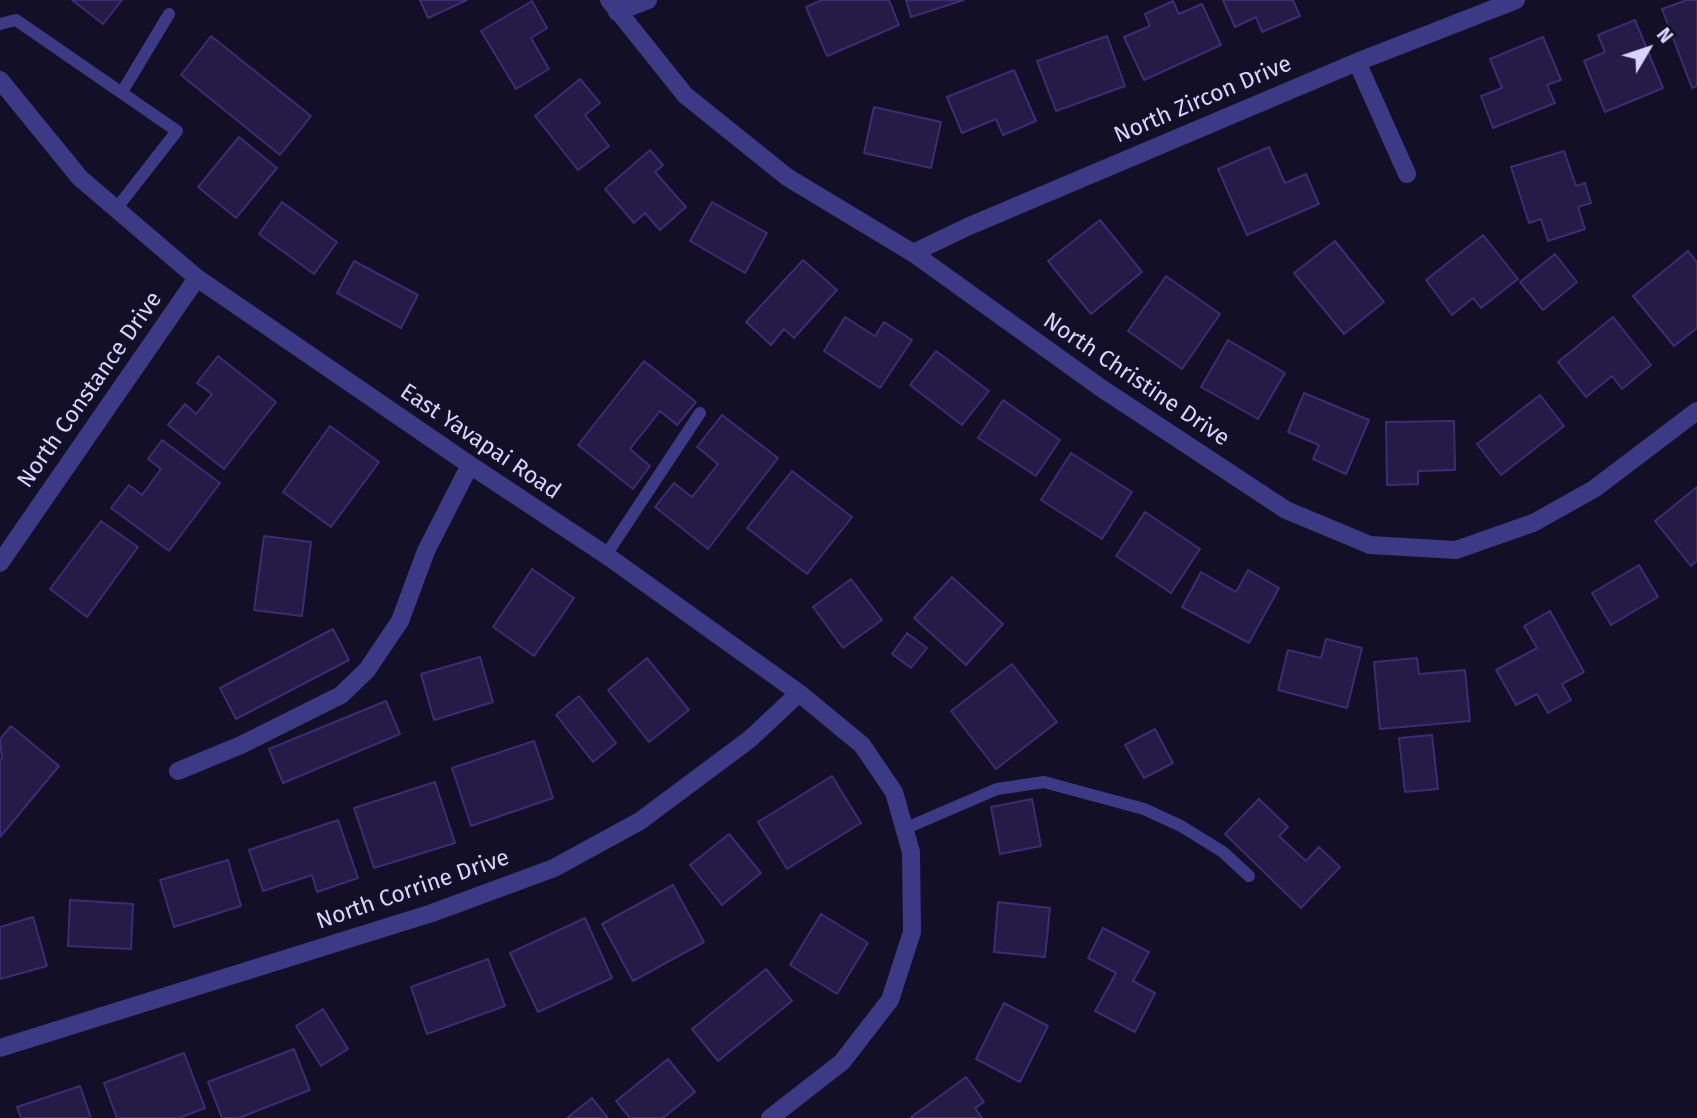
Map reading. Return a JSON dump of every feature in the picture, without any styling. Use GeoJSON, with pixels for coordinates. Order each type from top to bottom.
{"type":"FeatureCollection","features":[{"type":"Feature","properties":{"kind":"street"},"geometry":{"type":"LineString","coordinates":[[613,6],[648,0]]}},
{"type":"Feature","properties":{"kind":"street","name":"North Zircon Drive"},"geometry":{"type":"LineString","coordinates":[[913,253],[979,222],[1357,62],[1516,0]]}},
{"type":"Feature","properties":{"kind":"street","name":"North Christine Drive"},"geometry":{"type":"LineString","coordinates":[[613,6],[685,95],[788,177],[913,253],[1101,388],[1286,510],[1370,545],[1456,550],[1533,523],[1594,489],[1697,411]]}},
{"type":"Feature","properties":{"kind":"street"},"geometry":{"type":"LineString","coordinates":[[1357,62],[1407,174]]}},
{"type":"Feature","properties":{"kind":"street","name":"East Yavapai Road"},"geometry":{"type":"LineString","coordinates":[[0,80],[80,178],[197,278],[470,466],[606,555],[799,693],[862,744],[894,792],[911,852],[912,932],[890,1000],[842,1062],[770,1118]]}},
{"type":"Feature","properties":{"kind":"street","name":"North Constance Drive"},"geometry":{"type":"LineString","coordinates":[[3,554],[197,278]]}},
{"type":"Feature","properties":{"kind":"street"},"geometry":{"type":"LineString","coordinates":[[178,771],[241,745],[341,695],[367,670],[400,621],[426,551],[470,466]]}},
{"type":"Feature","properties":{"kind":"street","name":"North Corrine Drive"},"geometry":{"type":"LineString","coordinates":[[0,1048],[432,913],[554,868],[640,821],[750,739],[799,693]]}},
{"type":"Feature","properties":{"kind":"lane"},"geometry":{"type":"LineString","coordinates":[[122,92],[169,14]]}},
{"type":"Feature","properties":{"kind":"lane"},"geometry":{"type":"LineString","coordinates":[[0,24],[16,20],[177,131],[116,209]]}},
{"type":"Feature","properties":{"kind":"lane"},"geometry":{"type":"LineString","coordinates":[[606,555],[700,413]]}},
{"type":"Feature","properties":{"kind":"lane"},"geometry":{"type":"LineString","coordinates":[[904,828],[997,789],[1044,782],[1144,809],[1181,826],[1223,852],[1249,876]]}},
{"type":"Feature","properties":{"kind":"building"},"geometry":{"type":"Polygon","coordinates":[[[72,0],[122,0],[103,24],[72,0]]]}},
{"type":"Feature","properties":{"kind":"building"},"geometry":{"type":"Polygon","coordinates":[[[420,0],[467,0],[428,18],[420,0]]]}},
{"type":"Feature","properties":{"kind":"building"},"geometry":{"type":"Polygon","coordinates":[[[822,0],[889,0],[899,25],[827,56],[806,7],[822,0]]]}},
{"type":"Feature","properties":{"kind":"building"},"geometry":{"type":"Polygon","coordinates":[[[906,0],[964,0],[911,17],[906,0]]]}},
{"type":"Feature","properties":{"kind":"building"},"geometry":{"type":"Polygon","coordinates":[[[1223,0],[1293,0],[1300,16],[1262,32],[1256,17],[1235,27],[1223,0]]]}},
{"type":"Feature","properties":{"kind":"building"},"geometry":{"type":"Polygon","coordinates":[[[1687,0],[1697,2],[1697,86],[1692,88],[1662,9],[1687,0]]]}},
{"type":"Feature","properties":{"kind":"building"},"geometry":{"type":"Polygon","coordinates":[[[532,1],[547,28],[531,38],[549,69],[516,89],[481,31],[532,1]]]}},
{"type":"Feature","properties":{"kind":"building"},"geometry":{"type":"Polygon","coordinates":[[[1173,1],[1179,14],[1202,4],[1221,45],[1144,80],[1124,37],[1150,26],[1145,14],[1173,1]]]}},
{"type":"Feature","properties":{"kind":"building"},"geometry":{"type":"Polygon","coordinates":[[[1635,20],[1663,88],[1605,112],[1584,61],[1605,52],[1598,35],[1635,20]]]}},
{"type":"Feature","properties":{"kind":"building"},"geometry":{"type":"Polygon","coordinates":[[[211,36],[311,116],[280,155],[181,75],[211,36]]]}},
{"type":"Feature","properties":{"kind":"building"},"geometry":{"type":"Polygon","coordinates":[[[1107,36],[1125,86],[1056,111],[1037,61],[1107,36]]]}},
{"type":"Feature","properties":{"kind":"building"},"geometry":{"type":"Polygon","coordinates":[[[1543,37],[1561,80],[1547,85],[1555,103],[1493,128],[1481,96],[1502,88],[1490,59],[1543,37]]]}},
{"type":"Feature","properties":{"kind":"building"},"geometry":{"type":"Polygon","coordinates":[[[1014,70],[1036,121],[1003,135],[996,119],[962,133],[947,97],[1014,70]]]}},
{"type":"Feature","properties":{"kind":"building"},"geometry":{"type":"Polygon","coordinates":[[[580,79],[600,103],[585,115],[609,146],[578,170],[535,116],[580,79]]]}},
{"type":"Feature","properties":{"kind":"building"},"geometry":{"type":"Polygon","coordinates":[[[874,107],[941,122],[931,168],[864,153],[874,107]]]}},
{"type":"Feature","properties":{"kind":"building"},"geometry":{"type":"Polygon","coordinates":[[[239,137],[277,168],[236,218],[198,187],[239,137]]]}},
{"type":"Feature","properties":{"kind":"building"},"geometry":{"type":"Polygon","coordinates":[[[1269,147],[1285,183],[1306,174],[1319,204],[1247,235],[1218,169],[1269,147]]]}},
{"type":"Feature","properties":{"kind":"building"},"geometry":{"type":"Polygon","coordinates":[[[650,150],[663,165],[655,172],[686,207],[660,230],[645,213],[634,223],[605,189],[650,150]]]}},
{"type":"Feature","properties":{"kind":"building"},"geometry":{"type":"Polygon","coordinates":[[[1564,151],[1576,186],[1585,183],[1591,203],[1578,207],[1585,229],[1548,241],[1541,219],[1529,223],[1511,167],[1564,151]]]}},
{"type":"Feature","properties":{"kind":"building"},"geometry":{"type":"Polygon","coordinates":[[[282,202],[337,242],[314,274],[259,234],[282,202]]]}},
{"type":"Feature","properties":{"kind":"building"},"geometry":{"type":"Polygon","coordinates":[[[712,202],[767,233],[745,273],[690,241],[712,202]]]}},
{"type":"Feature","properties":{"kind":"building"},"geometry":{"type":"Polygon","coordinates":[[[1100,220],[1142,272],[1091,314],[1048,261],[1100,220]]]}},
{"type":"Feature","properties":{"kind":"building"},"geometry":{"type":"Polygon","coordinates":[[[1483,235],[1518,279],[1481,308],[1473,298],[1452,315],[1426,280],[1483,235]]]}},
{"type":"Feature","properties":{"kind":"building"},"geometry":{"type":"Polygon","coordinates":[[[1335,241],[1384,302],[1344,334],[1294,273],[1335,241]]]}},
{"type":"Feature","properties":{"kind":"building"},"geometry":{"type":"Polygon","coordinates":[[[1688,251],[1697,262],[1697,328],[1674,346],[1633,296],[1688,251]]]}},
{"type":"Feature","properties":{"kind":"building"},"geometry":{"type":"Polygon","coordinates":[[[1555,254],[1577,282],[1543,310],[1520,282],[1555,254]]]}},
{"type":"Feature","properties":{"kind":"building"},"geometry":{"type":"Polygon","coordinates":[[[803,260],[837,290],[794,338],[784,329],[771,345],[746,322],[803,260]]]}},
{"type":"Feature","properties":{"kind":"building"},"geometry":{"type":"Polygon","coordinates":[[[354,261],[418,295],[401,328],[337,293],[354,261]]]}},
{"type":"Feature","properties":{"kind":"building"},"geometry":{"type":"Polygon","coordinates":[[[1166,276],[1220,314],[1182,369],[1128,331],[1166,276]]]}},
{"type":"Feature","properties":{"kind":"building"},"geometry":{"type":"Polygon","coordinates":[[[845,317],[875,336],[884,322],[912,340],[880,388],[824,351],[845,317]]]}},
{"type":"Feature","properties":{"kind":"building"},"geometry":{"type":"Polygon","coordinates":[[[1613,317],[1651,365],[1622,389],[1612,376],[1586,397],[1558,362],[1613,317]]]}},
{"type":"Feature","properties":{"kind":"building"},"geometry":{"type":"Polygon","coordinates":[[[1228,340],[1285,373],[1258,419],[1201,387],[1228,340]]]}},
{"type":"Feature","properties":{"kind":"building"},"geometry":{"type":"Polygon","coordinates":[[[936,351],[989,391],[962,425],[910,385],[936,351]]]}},
{"type":"Feature","properties":{"kind":"building"},"geometry":{"type":"Polygon","coordinates":[[[218,356],[276,402],[224,469],[168,425],[185,404],[196,414],[212,394],[197,383],[218,356]]]}},
{"type":"Feature","properties":{"kind":"building"},"geometry":{"type":"Polygon","coordinates":[[[644,361],[696,402],[677,425],[660,411],[630,449],[650,466],[633,489],[578,445],[644,361]]]}},
{"type":"Feature","properties":{"kind":"building"},"geometry":{"type":"Polygon","coordinates":[[[1304,393],[1369,420],[1346,474],[1313,459],[1319,445],[1288,432],[1304,393]]]}},
{"type":"Feature","properties":{"kind":"building"},"geometry":{"type":"Polygon","coordinates":[[[1540,395],[1564,426],[1501,475],[1477,444],[1540,395]]]}},
{"type":"Feature","properties":{"kind":"building"},"geometry":{"type":"Polygon","coordinates":[[[1003,400],[1060,440],[1036,476],[978,438],[1003,400]]]}},
{"type":"Feature","properties":{"kind":"building"},"geometry":{"type":"Polygon","coordinates":[[[722,415],[778,458],[708,549],[655,507],[674,483],[692,497],[718,464],[697,447],[722,415]]]}},
{"type":"Feature","properties":{"kind":"building"},"geometry":{"type":"Polygon","coordinates":[[[1454,421],[1455,470],[1418,471],[1418,484],[1387,485],[1386,422],[1454,421]]]}},
{"type":"Feature","properties":{"kind":"building"},"geometry":{"type":"Polygon","coordinates":[[[330,426],[379,462],[331,527],[283,492],[330,426]]]}},
{"type":"Feature","properties":{"kind":"building"},"geometry":{"type":"Polygon","coordinates":[[[162,440],[220,483],[169,551],[111,508],[129,485],[142,495],[161,469],[148,459],[162,440]]]}},
{"type":"Feature","properties":{"kind":"building"},"geometry":{"type":"Polygon","coordinates":[[[1071,453],[1132,492],[1102,539],[1041,500],[1071,453]]]}},
{"type":"Feature","properties":{"kind":"building"},"geometry":{"type":"Polygon","coordinates":[[[792,471],[852,517],[807,574],[747,528],[792,471]]]}},
{"type":"Feature","properties":{"kind":"building"},"geometry":{"type":"Polygon","coordinates":[[[1697,487],[1697,561],[1691,566],[1655,521],[1697,487]]]}},
{"type":"Feature","properties":{"kind":"building"},"geometry":{"type":"Polygon","coordinates":[[[1145,512],[1200,549],[1171,593],[1116,556],[1145,512]]]}},
{"type":"Feature","properties":{"kind":"building"},"geometry":{"type":"Polygon","coordinates":[[[101,521],[138,547],[87,617],[50,589],[101,521]]]}},
{"type":"Feature","properties":{"kind":"building"},"geometry":{"type":"Polygon","coordinates":[[[264,536],[311,542],[302,616],[254,610],[264,536]]]}},
{"type":"Feature","properties":{"kind":"building"},"geometry":{"type":"Polygon","coordinates":[[[1639,565],[1658,597],[1611,625],[1592,593],[1639,565]]]}},
{"type":"Feature","properties":{"kind":"building"},"geometry":{"type":"Polygon","coordinates":[[[532,569],[574,598],[534,656],[493,627],[532,569]]]}},
{"type":"Feature","properties":{"kind":"building"},"geometry":{"type":"Polygon","coordinates":[[[1248,570],[1279,588],[1249,643],[1182,607],[1201,572],[1236,592],[1248,570]]]}},
{"type":"Feature","properties":{"kind":"building"},"geometry":{"type":"Polygon","coordinates":[[[952,577],[1003,624],[966,665],[914,618],[952,577]]]}},
{"type":"Feature","properties":{"kind":"building"},"geometry":{"type":"Polygon","coordinates":[[[851,579],[882,620],[843,648],[813,607],[851,579]]]}},
{"type":"Feature","properties":{"kind":"building"},"geometry":{"type":"Polygon","coordinates":[[[1550,611],[1584,672],[1562,684],[1571,700],[1548,713],[1537,694],[1516,705],[1496,670],[1537,648],[1524,626],[1550,611]]]}},
{"type":"Feature","properties":{"kind":"building"},"geometry":{"type":"Polygon","coordinates":[[[333,629],[349,660],[236,719],[220,688],[333,629]]]}},
{"type":"Feature","properties":{"kind":"building"},"geometry":{"type":"Polygon","coordinates":[[[907,633],[927,648],[911,668],[892,654],[907,633]]]}},
{"type":"Feature","properties":{"kind":"building"},"geometry":{"type":"Polygon","coordinates":[[[1326,639],[1362,648],[1347,708],[1278,690],[1288,650],[1321,658],[1326,639]]]}},
{"type":"Feature","properties":{"kind":"building"},"geometry":{"type":"Polygon","coordinates":[[[480,657],[493,702],[434,720],[421,674],[480,657]]]}},
{"type":"Feature","properties":{"kind":"building"},"geometry":{"type":"Polygon","coordinates":[[[647,658],[689,710],[649,742],[608,690],[647,658]]]}},
{"type":"Feature","properties":{"kind":"building"},"geometry":{"type":"Polygon","coordinates":[[[1417,658],[1419,674],[1465,670],[1470,721],[1380,729],[1374,662],[1417,658]]]}},
{"type":"Feature","properties":{"kind":"building"},"geometry":{"type":"Polygon","coordinates":[[[1012,664],[1057,722],[996,769],[951,711],[1012,664]]]}},
{"type":"Feature","properties":{"kind":"building"},"geometry":{"type":"Polygon","coordinates":[[[579,696],[616,743],[593,762],[556,715],[579,696]]]}},
{"type":"Feature","properties":{"kind":"building"},"geometry":{"type":"Polygon","coordinates":[[[386,701],[400,734],[283,783],[269,749],[386,701]]]}},
{"type":"Feature","properties":{"kind":"building"},"geometry":{"type":"Polygon","coordinates":[[[11,726],[59,766],[0,837],[0,739],[11,726]]]}},
{"type":"Feature","properties":{"kind":"building"},"geometry":{"type":"Polygon","coordinates":[[[1155,729],[1173,763],[1144,778],[1125,745],[1155,729]]]}},
{"type":"Feature","properties":{"kind":"building"},"geometry":{"type":"Polygon","coordinates":[[[1432,735],[1438,789],[1405,792],[1399,738],[1432,735]]]}},
{"type":"Feature","properties":{"kind":"building"},"geometry":{"type":"Polygon","coordinates":[[[534,741],[553,798],[471,826],[452,768],[534,741]]]}},
{"type":"Feature","properties":{"kind":"building"},"geometry":{"type":"Polygon","coordinates":[[[832,776],[861,823],[787,869],[758,822],[832,776]]]}},
{"type":"Feature","properties":{"kind":"building"},"geometry":{"type":"Polygon","coordinates":[[[435,782],[455,843],[374,868],[354,808],[435,782]]]}},
{"type":"Feature","properties":{"kind":"building"},"geometry":{"type":"Polygon","coordinates":[[[1032,799],[1041,846],[1000,854],[991,807],[1032,799]]]}},
{"type":"Feature","properties":{"kind":"building"},"geometry":{"type":"Polygon","coordinates":[[[1259,799],[1288,827],[1279,836],[1306,861],[1319,847],[1340,867],[1301,908],[1225,834],[1259,799]]]}},
{"type":"Feature","properties":{"kind":"building"},"geometry":{"type":"Polygon","coordinates":[[[338,820],[358,878],[317,892],[312,875],[263,891],[249,850],[338,820]]]}},
{"type":"Feature","properties":{"kind":"building"},"geometry":{"type":"Polygon","coordinates":[[[729,834],[761,873],[722,905],[690,865],[729,834]]]}},
{"type":"Feature","properties":{"kind":"building"},"geometry":{"type":"Polygon","coordinates":[[[228,860],[241,906],[174,927],[160,880],[228,860]]]}},
{"type":"Feature","properties":{"kind":"building"},"geometry":{"type":"Polygon","coordinates":[[[673,885],[704,942],[633,981],[602,924],[673,885]]]}},
{"type":"Feature","properties":{"kind":"building"},"geometry":{"type":"Polygon","coordinates":[[[70,900],[133,904],[131,949],[68,946],[70,900]]]}},
{"type":"Feature","properties":{"kind":"building"},"geometry":{"type":"Polygon","coordinates":[[[998,902],[1050,908],[1045,957],[994,952],[998,902]]]}},
{"type":"Feature","properties":{"kind":"building"},"geometry":{"type":"Polygon","coordinates":[[[821,914],[868,943],[837,994],[790,965],[821,914]]]}},
{"type":"Feature","properties":{"kind":"building"},"geometry":{"type":"Polygon","coordinates":[[[33,917],[47,966],[0,979],[0,927],[33,917]]]}},
{"type":"Feature","properties":{"kind":"building"},"geometry":{"type":"Polygon","coordinates":[[[585,918],[612,978],[538,1012],[510,953],[585,918]]]}},
{"type":"Feature","properties":{"kind":"building"},"geometry":{"type":"Polygon","coordinates":[[[1103,928],[1149,952],[1133,981],[1155,993],[1135,1032],[1095,1011],[1116,973],[1088,958],[1103,928]]]}},
{"type":"Feature","properties":{"kind":"building"},"geometry":{"type":"Polygon","coordinates":[[[488,959],[505,1006],[427,1034],[411,987],[488,959]]]}},
{"type":"Feature","properties":{"kind":"building"},"geometry":{"type":"Polygon","coordinates":[[[766,969],[792,1001],[718,1061],[692,1029],[766,969]]]}},
{"type":"Feature","properties":{"kind":"building"},"geometry":{"type":"Polygon","coordinates":[[[1004,1003],[1048,1026],[1020,1082],[976,1059],[1004,1003]]]}},
{"type":"Feature","properties":{"kind":"building"},"geometry":{"type":"Polygon","coordinates":[[[323,1009],[348,1049],[321,1066],[296,1026],[323,1009]]]}},
{"type":"Feature","properties":{"kind":"building"},"geometry":{"type":"Polygon","coordinates":[[[294,1049],[310,1090],[239,1118],[222,1118],[208,1082],[294,1049]]]}},
{"type":"Feature","properties":{"kind":"building"},"geometry":{"type":"Polygon","coordinates":[[[184,1053],[205,1108],[179,1118],[117,1118],[104,1083],[184,1053]]]}},
{"type":"Feature","properties":{"kind":"building"},"geometry":{"type":"Polygon","coordinates":[[[668,1059],[695,1092],[663,1118],[630,1118],[616,1101],[668,1059]]]}},
{"type":"Feature","properties":{"kind":"building"},"geometry":{"type":"Polygon","coordinates":[[[966,1077],[984,1102],[975,1108],[982,1118],[910,1118],[966,1077]]]}},
{"type":"Feature","properties":{"kind":"building"},"geometry":{"type":"Polygon","coordinates":[[[80,1086],[91,1118],[21,1118],[17,1107],[80,1086]]]}},
{"type":"Feature","properties":{"kind":"building"},"geometry":{"type":"Polygon","coordinates":[[[592,1098],[608,1118],[567,1118],[592,1098]]]}}]}
